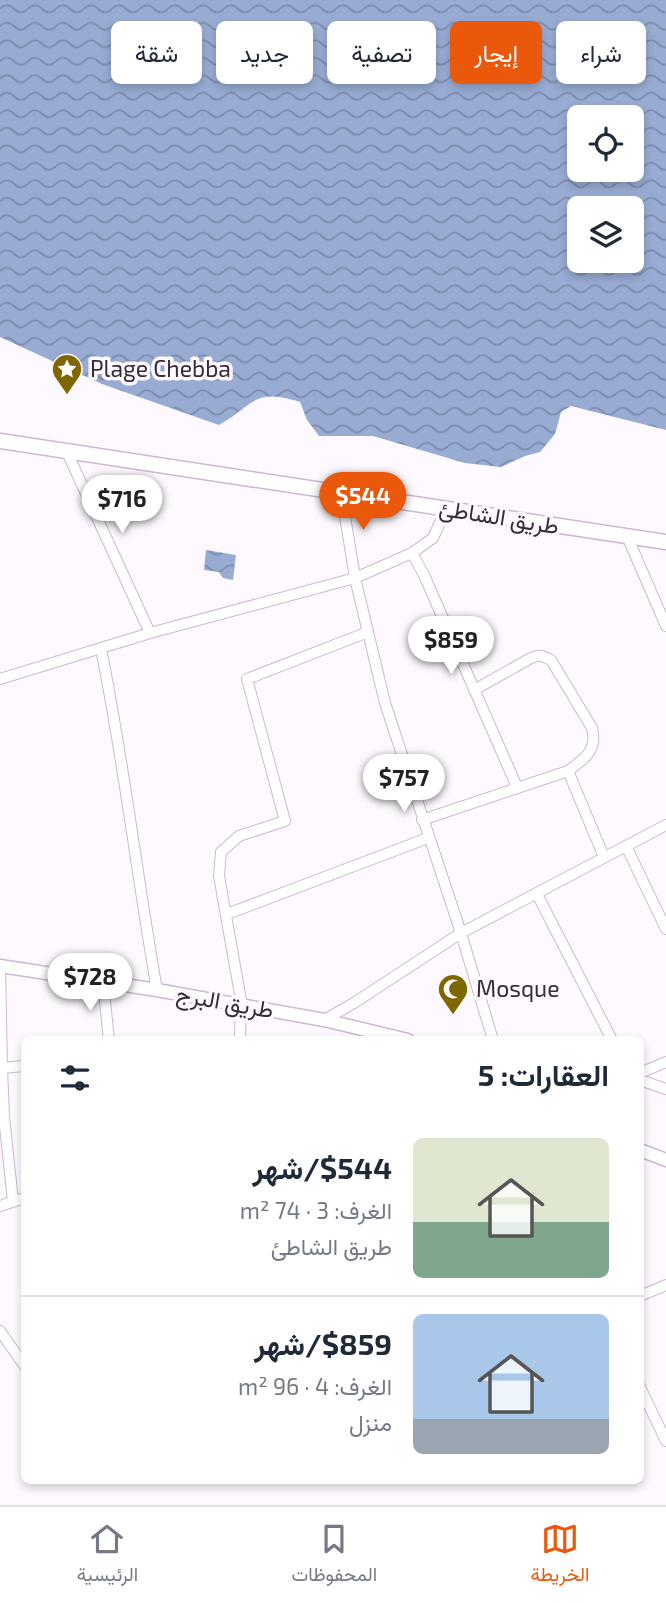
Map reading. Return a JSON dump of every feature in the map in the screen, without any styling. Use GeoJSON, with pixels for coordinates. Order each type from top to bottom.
{"type":"FeatureCollection","features":[{"type":"Feature","properties":{"kind":"main road","name":"طريق الشاطئ"},"geometry":{"type":"LineString","coordinates":[[0,441],[666,542]]}},
{"type":"Feature","properties":{"kind":"street"},"geometry":{"type":"LineString","coordinates":[[66,450],[150,633]]}},
{"type":"Feature","properties":{"kind":"street"},"geometry":{"type":"LineString","coordinates":[[341,492],[355,578],[385,703],[461,933],[492,1036]]}},
{"type":"Feature","properties":{"kind":"street"},"geometry":{"type":"LineString","coordinates":[[0,679],[150,633],[355,578],[412,552],[433,538],[446,509]]}},
{"type":"Feature","properties":{"kind":"street"},"geometry":{"type":"LineString","coordinates":[[627,536],[666,626]]}},
{"type":"Feature","properties":{"kind":"street"},"geometry":{"type":"LineString","coordinates":[[412,552],[517,787]]}},
{"type":"Feature","properties":{"kind":"street"},"geometry":{"type":"LineString","coordinates":[[240,1036],[241,1005],[219,876],[220,852],[239,836],[285,821],[247,679],[368,632]]}},
{"type":"Feature","properties":{"kind":"street"},"geometry":{"type":"LineString","coordinates":[[101,649],[116,722],[134,856],[157,990]]}},
{"type":"Feature","properties":{"kind":"street"},"geometry":{"type":"LineString","coordinates":[[422,820],[568,771],[594,747],[593,728],[551,660],[537,655],[474,690]]}},
{"type":"Feature","properties":{"kind":"street"},"geometry":{"type":"LineString","coordinates":[[568,771],[604,857]]}},
{"type":"Feature","properties":{"kind":"street"},"geometry":{"type":"LineString","coordinates":[[324,1020],[461,933],[666,825]]}},
{"type":"Feature","properties":{"kind":"street"},"geometry":{"type":"LineString","coordinates":[[227,914],[428,838]]}},
{"type":"Feature","properties":{"kind":"street"},"geometry":{"type":"LineString","coordinates":[[626,846],[666,929]]}},
{"type":"Feature","properties":{"kind":"street"},"geometry":{"type":"LineString","coordinates":[[537,894],[610,1036]]}},
{"type":"Feature","properties":{"kind":"street"},"geometry":{"type":"LineString","coordinates":[[0,966],[4,1117],[13,1201]]}},
{"type":"Feature","properties":{"kind":"street","name":"طريق البرج"},"geometry":{"type":"LineString","coordinates":[[0,966],[241,1005],[391,1036]]}},
{"type":"Feature","properties":{"kind":"street"},"geometry":{"type":"LineString","coordinates":[[103,982],[109,1036]]}},
{"type":"Feature","properties":{"kind":"street"},"geometry":{"type":"LineString","coordinates":[[644,1071],[666,1062]]}},
{"type":"Feature","properties":{"kind":"street"},"geometry":{"type":"LineString","coordinates":[[2,1068],[21,1066]]}},
{"type":"Feature","properties":{"kind":"street"},"geometry":{"type":"LineString","coordinates":[[644,1081],[666,1089]]}},
{"type":"Feature","properties":{"kind":"street"},"geometry":{"type":"LineString","coordinates":[[644,1152],[666,1160]]}},
{"type":"Feature","properties":{"kind":"street"},"geometry":{"type":"LineString","coordinates":[[0,1206],[21,1199]]}},
{"type":"Feature","properties":{"kind":"street"},"geometry":{"type":"LineString","coordinates":[[644,1294],[666,1285]]}},
{"type":"Feature","properties":{"kind":"street"},"geometry":{"type":"LineString","coordinates":[[1,1336],[21,1361]]}},
{"type":"Feature","properties":{"kind":"street"},"geometry":{"type":"LineString","coordinates":[[644,1398],[666,1441]]}},
{"type":"Feature","properties":{"kind":"water"},"geometry":{"type":"Polygon","coordinates":[[[0,0],[666,0],[666,430],[571,406],[561,412],[555,434],[540,452],[501,467],[465,463],[373,436],[319,436],[307,420],[300,402],[284,398],[263,397],[219,425],[102,384],[0,337],[0,0]]]}},
{"type":"Feature","properties":{"kind":"water"},"geometry":{"type":"Polygon","coordinates":[[[206,550],[236,555],[233,580],[223,578],[219,572],[204,570],[206,550]]]}},
{"type":"Feature","properties":{"kind":"place","name":"Plage Chebba"},"geometry":{"type":"Point","coordinates":[67,396]}},
{"type":"Feature","properties":{"kind":"place","name":"Mosque"},"geometry":{"type":"Point","coordinates":[453,1016]}}]}
